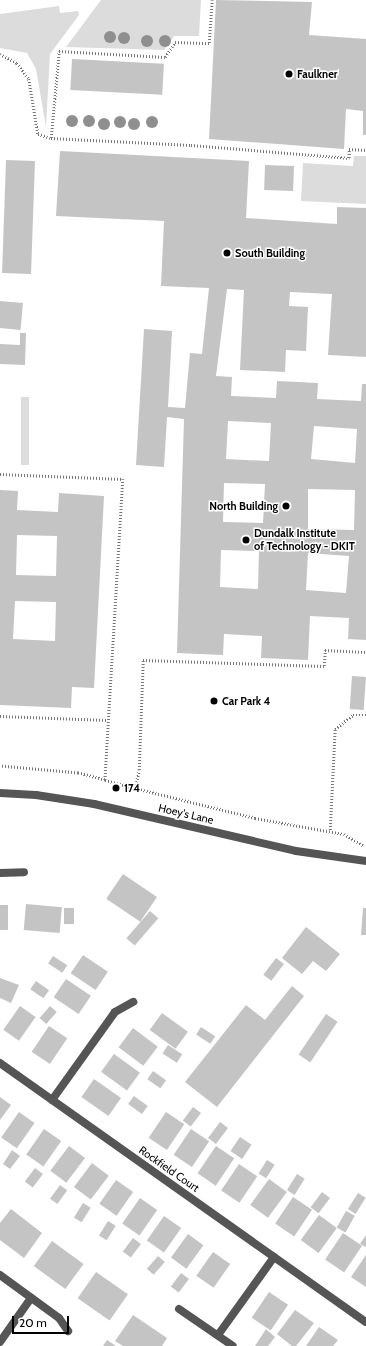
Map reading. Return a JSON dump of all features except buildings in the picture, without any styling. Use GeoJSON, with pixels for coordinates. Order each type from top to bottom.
{"type":"FeatureCollection","features":[{"type":"Feature","properties":{"kind":"street","name":"Hoey's Lane"},"geometry":{"type":"LineString","coordinates":[[0,793],[36,795],[94,804],[296,851],[366,862]]}},
{"type":"Feature","properties":{"kind":"street"},"geometry":{"type":"LineString","coordinates":[[0,873],[24,872]]}},
{"type":"Feature","properties":{"kind":"street"},"geometry":{"type":"LineString","coordinates":[[52,1100],[116,1012],[133,1002]]}},
{"type":"Feature","properties":{"kind":"street","name":"Rockfield Court"},"geometry":{"type":"LineString","coordinates":[[0,1063],[366,1322]]}},
{"type":"Feature","properties":{"kind":"street"},"geometry":{"type":"LineString","coordinates":[[218,1335],[274,1256]]}},
{"type":"Feature","properties":{"kind":"street"},"geometry":{"type":"LineString","coordinates":[[0,1274],[59,1318],[68,1331]]}},
{"type":"Feature","properties":{"kind":"street"},"geometry":{"type":"LineString","coordinates":[[0,1342],[31,1298]]}},
{"type":"Feature","properties":{"kind":"street"},"geometry":{"type":"LineString","coordinates":[[179,1309],[233,1346]]}},
{"type":"Feature","properties":{"kind":"path"},"geometry":{"type":"LineString","coordinates":[[51,138],[59,51],[165,57],[175,42],[209,43],[212,0]]}},
{"type":"Feature","properties":{"kind":"path"},"geometry":{"type":"LineString","coordinates":[[0,54],[17,63],[28,79],[38,134],[51,138],[191,145],[349,158],[349,149],[366,150]]}},
{"type":"Feature","properties":{"kind":"path"},"geometry":{"type":"LineString","coordinates":[[0,474],[123,479],[105,780]]}},
{"type":"Feature","properties":{"kind":"path"},"geometry":{"type":"LineString","coordinates":[[135,788],[139,770],[143,660],[324,666],[325,650],[366,652]]}},
{"type":"Feature","properties":{"kind":"path"},"geometry":{"type":"LineString","coordinates":[[330,830],[335,729],[353,715],[366,716]]}},
{"type":"Feature","properties":{"kind":"path"},"geometry":{"type":"LineString","coordinates":[[0,716],[108,720]]}},
{"type":"Feature","properties":{"kind":"path"},"geometry":{"type":"LineString","coordinates":[[0,766],[78,773],[255,818],[330,830],[344,834],[366,847]]}},
{"type":"Feature","properties":{"kind":"shaded area"},"geometry":{"type":"Polygon","coordinates":[[[101,0],[201,0],[199,36],[174,36],[164,50],[66,47],[101,0]]]}},
{"type":"Feature","properties":{"kind":"shaded area"},"geometry":{"type":"Polygon","coordinates":[[[59,6],[60,13],[78,11],[79,15],[50,54],[46,127],[36,69],[27,53],[0,48],[0,14],[59,6]]]}},
{"type":"Feature","properties":{"kind":"shaded area"},"geometry":{"type":"Polygon","coordinates":[[[354,156],[366,156],[366,204],[301,201],[303,163],[353,166],[354,156]]]}},
{"type":"Feature","properties":{"kind":"shaded area"},"geometry":{"type":"Polygon","coordinates":[[[21,397],[29,397],[29,465],[21,465],[21,397]]]}},
{"type":"Feature","properties":{"kind":"place","name":"Faulkner"},"geometry":{"type":"Point","coordinates":[289,74]}},
{"type":"Feature","properties":{"kind":"place","name":"South Building"},"geometry":{"type":"Point","coordinates":[227,253]}},
{"type":"Feature","properties":{"kind":"place","name":"North Building"},"geometry":{"type":"Point","coordinates":[286,506]}},
{"type":"Feature","properties":{"kind":"place","name":"Dundalk Institute of Technology - DKIT"},"geometry":{"type":"Point","coordinates":[246,540]}},
{"type":"Feature","properties":{"kind":"place","name":"Car Park 4"},"geometry":{"type":"Point","coordinates":[214,701]}},
{"type":"Feature","properties":{"kind":"place","name":"174"},"geometry":{"type":"Point","coordinates":[116,788]}}]}
